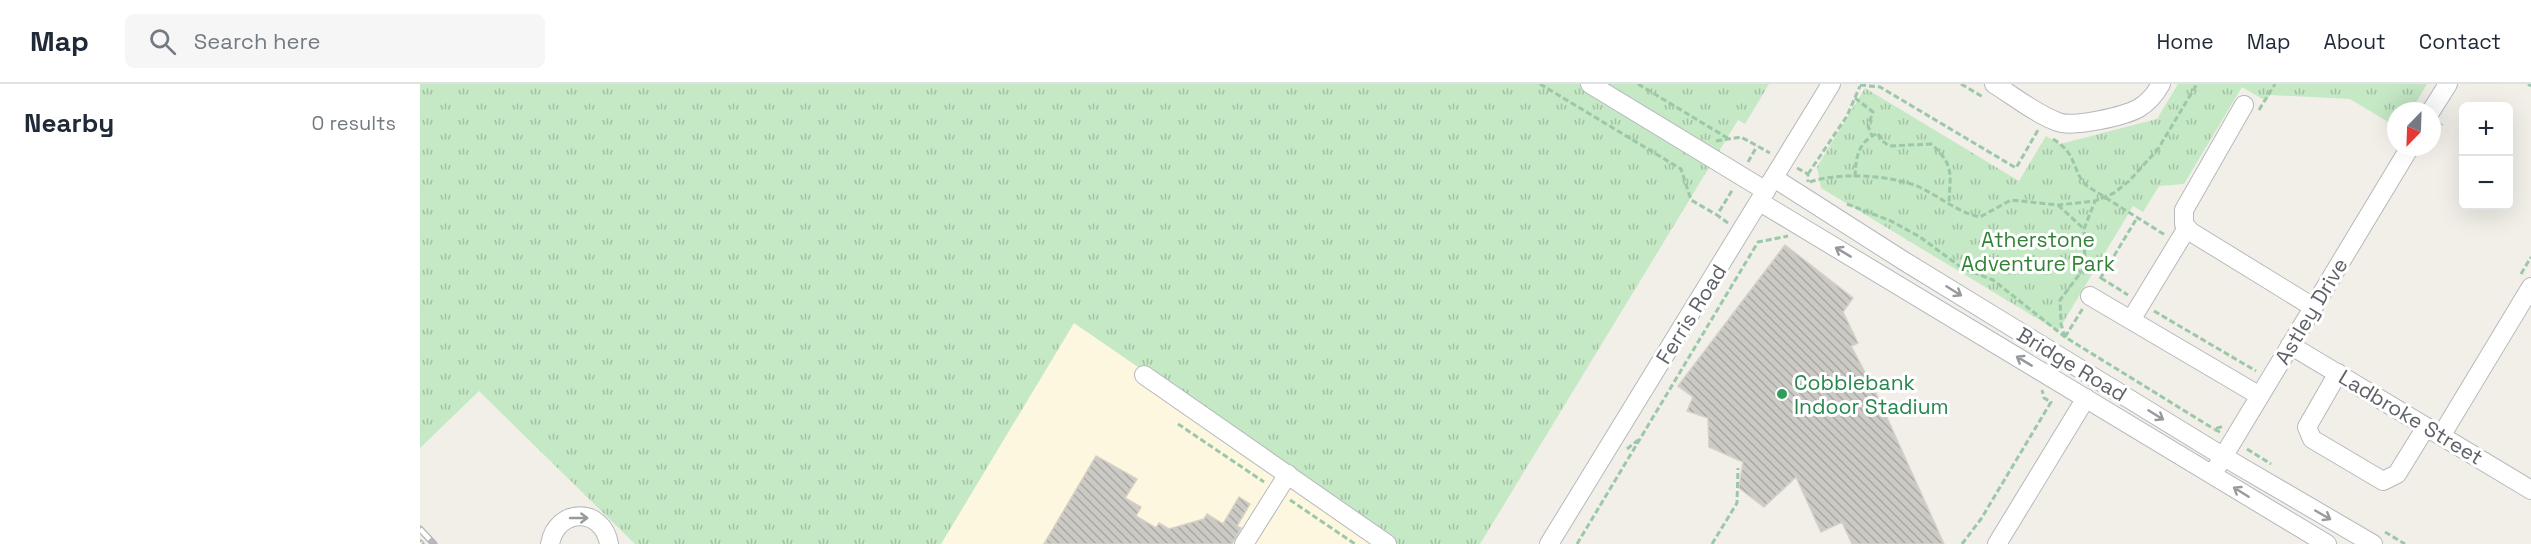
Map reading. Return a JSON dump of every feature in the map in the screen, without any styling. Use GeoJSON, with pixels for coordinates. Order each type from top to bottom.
{"type":"FeatureCollection","features":[{"type":"Feature","properties":{"kind":"street","name":"Bridge Road"},"geometry":{"type":"LineString","coordinates":[[1590,84],[1767,190],[1904,261],[2223,457],[2373,544]]}},
{"type":"Feature","properties":{"kind":"street","name":"Ferris Road"},"geometry":{"type":"LineString","coordinates":[[1549,544],[1831,84]]}},
{"type":"Feature","properties":{"kind":"street"},"geometry":{"type":"LineString","coordinates":[[1994,84],[2043,124],[2076,124],[2133,111],[2148,101],[2161,84]]}},
{"type":"Feature","properties":{"kind":"street"},"geometry":{"type":"LineString","coordinates":[[2437,102],[2448,84]]}},
{"type":"Feature","properties":{"kind":"street"},"geometry":{"type":"LineString","coordinates":[[2131,320],[2182,235],[2184,210],[2244,105]]}},
{"type":"Feature","properties":{"kind":"street","name":"Astley Drive"},"geometry":{"type":"LineString","coordinates":[[2212,475],[2404,156]]}},
{"type":"Feature","properties":{"kind":"street","name":"Bridge Road"},"geometry":{"type":"LineString","coordinates":[[1767,190],[2086,398],[2327,544]]}},
{"type":"Feature","properties":{"kind":"street"},"geometry":{"type":"LineString","coordinates":[[2182,235],[2191,232],[2313,307]]}},
{"type":"Feature","properties":{"kind":"street"},"geometry":{"type":"LineString","coordinates":[[2338,374],[2307,427],[2312,439],[2383,481],[2397,474],[2434,431],[2531,287]]}},
{"type":"Feature","properties":{"kind":"street"},"geometry":{"type":"LineString","coordinates":[[2090,296],[2260,396]]}},
{"type":"Feature","properties":{"kind":"street","name":"Ladbroke Street"},"geometry":{"type":"LineString","coordinates":[[2290,345],[2531,490]]}},
{"type":"Feature","properties":{"kind":"street"},"geometry":{"type":"LineString","coordinates":[[1144,375],[1387,544]]}},
{"type":"Feature","properties":{"kind":"street"},"geometry":{"type":"LineString","coordinates":[[1997,544],[2086,398]]}},
{"type":"Feature","properties":{"kind":"street"},"geometry":{"type":"LineString","coordinates":[[1244,544],[1288,474]]}},
{"type":"Feature","properties":{"kind":"street"},"geometry":{"type":"LineString","coordinates":[[549,544],[552,533],[558,525],[576,516],[596,521],[608,536],[609,544]]}},
{"type":"Feature","properties":{"kind":"path"},"geometry":{"type":"LineString","coordinates":[[1540,84],[1681,169],[1691,200],[1758,242],[1789,236]]}},
{"type":"Feature","properties":{"kind":"path"},"geometry":{"type":"LineString","coordinates":[[1638,84],[1730,139]]}},
{"type":"Feature","properties":{"kind":"path"},"geometry":{"type":"LineString","coordinates":[[1816,187],[1808,183],[1839,176],[1885,178],[1916,186],[1966,214],[1980,217],[2011,200],[2058,205],[2104,199],[2129,181],[2158,149],[2197,84]]}},
{"type":"Feature","properties":{"kind":"path"},"geometry":{"type":"LineString","coordinates":[[2244,105],[2258,113],[2275,84]]}},
{"type":"Feature","properties":{"kind":"path"},"geometry":{"type":"LineString","coordinates":[[1808,174],[1847,116],[1860,85],[1880,87],[2016,168],[2043,124]]}},
{"type":"Feature","properties":{"kind":"path"},"geometry":{"type":"LineString","coordinates":[[1855,98],[1873,112],[1868,126],[1872,136]]}},
{"type":"Feature","properties":{"kind":"path"},"geometry":{"type":"LineString","coordinates":[[1855,177],[1859,149],[1865,139],[1878,133],[1880,139],[1890,146],[1931,144],[1945,156],[1951,169],[1949,203]]}},
{"type":"Feature","properties":{"kind":"path"},"geometry":{"type":"LineString","coordinates":[[2048,136],[2068,151],[2082,181],[2104,199],[2137,219],[2182,235]]}},
{"type":"Feature","properties":{"kind":"path"},"geometry":{"type":"LineString","coordinates":[[1717,215],[1757,146]]}},
{"type":"Feature","properties":{"kind":"path"},"geometry":{"type":"LineString","coordinates":[[2065,338],[2061,324],[2060,300],[2085,267],[2084,229],[2095,201]]}},
{"type":"Feature","properties":{"kind":"path"},"geometry":{"type":"LineString","coordinates":[[1841,202],[1891,221],[1920,237],[1962,268],[1993,280],[2065,338],[2214,429]]}},
{"type":"Feature","properties":{"kind":"path"},"geometry":{"type":"LineString","coordinates":[[2058,205],[2084,229]]}},
{"type":"Feature","properties":{"kind":"path"},"geometry":{"type":"LineString","coordinates":[[2065,338],[2137,219]]}},
{"type":"Feature","properties":{"kind":"path"},"geometry":{"type":"LineString","coordinates":[[1577,544],[1758,242]]}},
{"type":"Feature","properties":{"kind":"path"},"geometry":{"type":"LineString","coordinates":[[2101,278],[2256,371]]}},
{"type":"Feature","properties":{"kind":"path"},"geometry":{"type":"LineString","coordinates":[[1962,544],[1981,519],[2051,402],[2044,398],[2042,390],[2037,385]]}},
{"type":"Feature","properties":{"kind":"path"},"geometry":{"type":"LineString","coordinates":[[1712,544],[1737,503],[1738,468]]}},
{"type":"Feature","properties":{"kind":"shaded area"},"geometry":{"type":"Polygon","coordinates":[[[1074,323],[1396,544],[941,544],[1074,323]]]}},
{"type":"Feature","properties":{"kind":"green space"},"geometry":{"type":"Polygon","coordinates":[[[420,84],[1769,84],[1745,124],[1738,120],[1480,544],[1396,544],[1074,323],[941,544],[635,544],[479,391],[420,448],[420,84]]]}},
{"type":"Feature","properties":{"kind":"green space","name":"Atherstone Adventure Park"},"geometry":{"type":"Polygon","coordinates":[[[2178,84],[2427,84],[2416,102],[2387,102],[2387,121],[2350,99],[2270,95],[2266,101],[2242,87],[2184,184],[2159,186],[2143,212],[2133,206],[2058,331],[1821,188],[1817,167],[1865,88],[2019,181],[2046,136],[2060,144],[2157,119],[2178,84]]]}},
{"type":"Feature","properties":{"kind":"building","name":"Cobblebank Indoor Stadium"},"geometry":{"type":"Polygon","coordinates":[[[1785,245],[1853,298],[1843,312],[1858,343],[1851,346],[1875,391],[1944,544],[1852,544],[1842,522],[1821,532],[1796,477],[1764,507],[1739,488],[1743,462],[1709,447],[1708,418],[1687,411],[1693,397],[1678,386],[1785,245]]]}},
{"type":"Feature","properties":{"kind":"building"},"geometry":{"type":"Polygon","coordinates":[[[1096,456],[1137,479],[1125,498],[1141,507],[1136,516],[1156,528],[1159,523],[1169,529],[1204,519],[1207,514],[1223,524],[1239,497],[1250,504],[1237,526],[1241,528],[1232,544],[1044,544],[1096,456]]]}},
{"type":"Feature","properties":{"kind":"railway"},"geometry":{"type":"LineString","coordinates":[[420,529],[434,544]]}},
{"type":"Feature","properties":{"kind":"place","name":"Cobblebank Indoor Stadium"},"geometry":{"type":"Point","coordinates":[1782,394]}}]}
